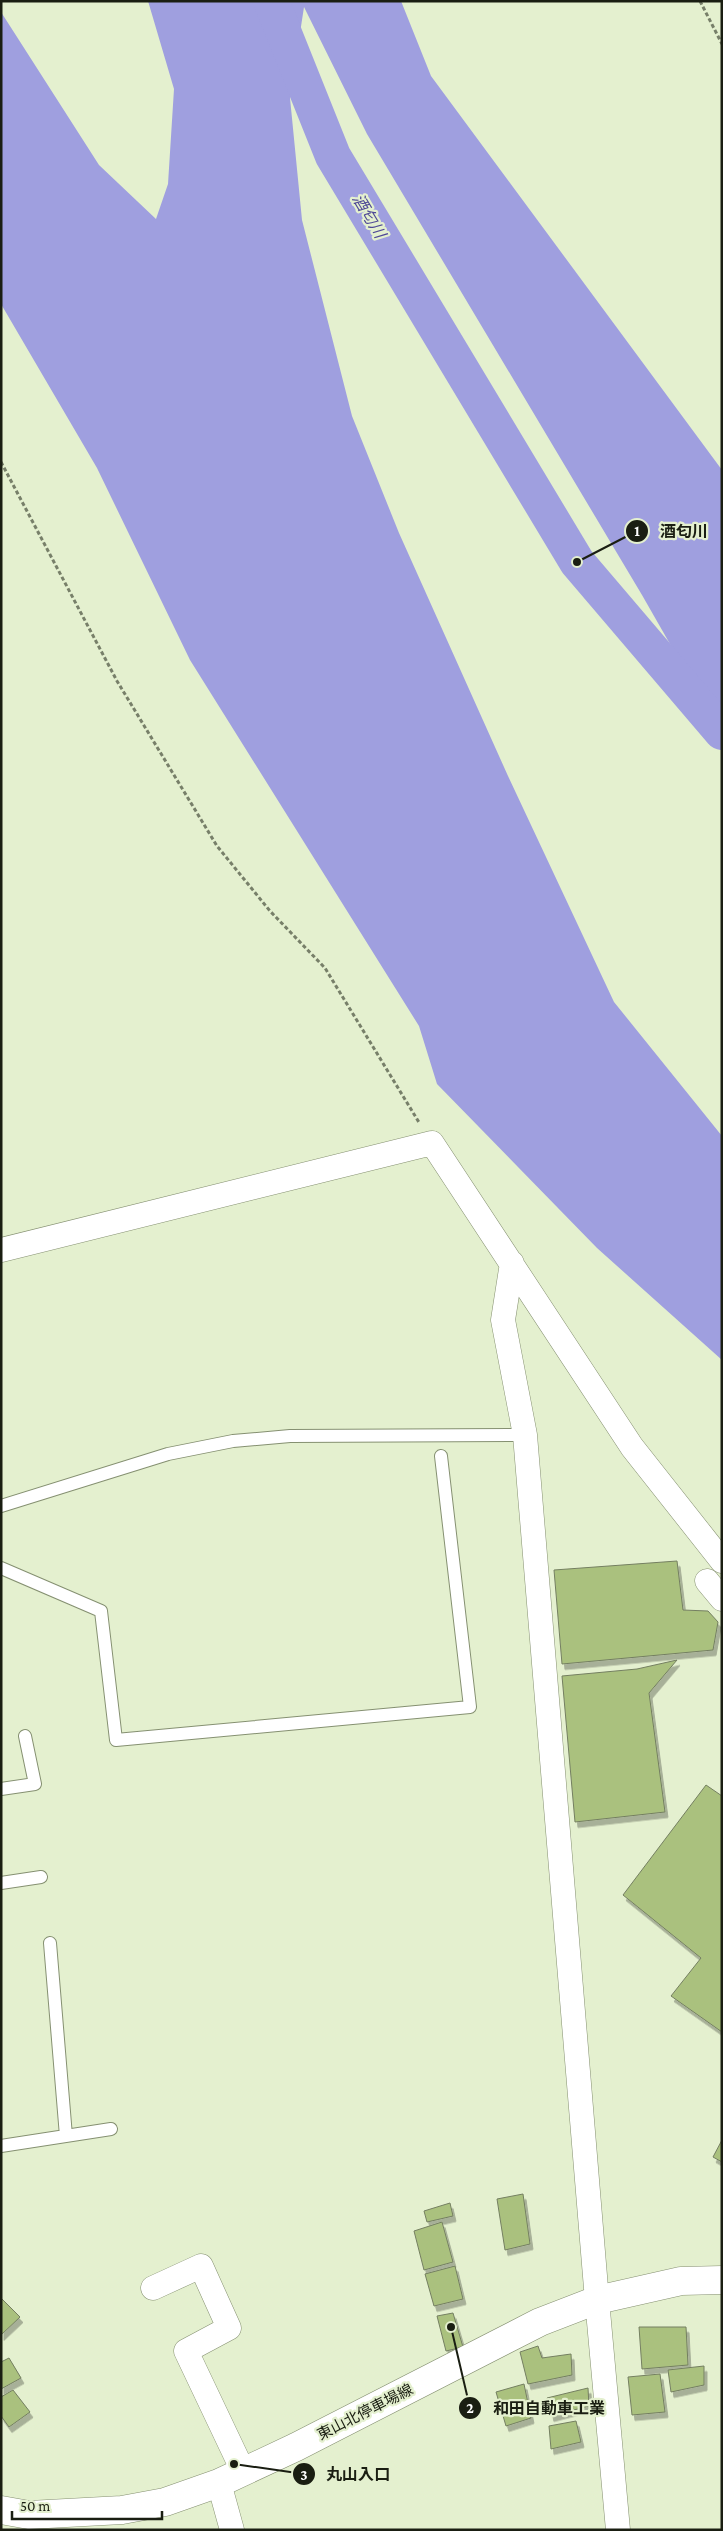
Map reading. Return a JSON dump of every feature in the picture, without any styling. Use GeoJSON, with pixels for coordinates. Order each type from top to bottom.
{"type":"FeatureCollection","features":[{"type":"Feature","properties":{"kind":"main road","name":"東山北停車場線"},"geometry":{"type":"LineString","coordinates":[[1,2510],[29,2516],[122,2510],[165,2502],[219,2483],[243,2472],[462,2364],[540,2322],[597,2300],[681,2281],[722,2280]]}},
{"type":"Feature","properties":{"kind":"street"},"geometry":{"type":"LineString","coordinates":[[1,1250],[432,1143],[632,1447],[722,1561]]}},
{"type":"Feature","properties":{"kind":"street"},"geometry":{"type":"LineString","coordinates":[[512,1263],[503,1320],[525,1435],[618,2530]]}},
{"type":"Feature","properties":{"kind":"street"},"geometry":{"type":"LineString","coordinates":[[153,2288],[201,2266],[229,2328],[186,2351],[243,2472]]}},
{"type":"Feature","properties":{"kind":"street"},"geometry":{"type":"LineString","coordinates":[[219,2483],[232,2530]]}},
{"type":"Feature","properties":{"kind":"lane"},"geometry":{"type":"LineString","coordinates":[[1,1506],[168,1454],[233,1441],[290,1436],[525,1435]]}},
{"type":"Feature","properties":{"kind":"lane"},"geometry":{"type":"LineString","coordinates":[[1,1568],[100,1611],[116,1740],[470,1707],[441,1456]]}},
{"type":"Feature","properties":{"kind":"lane"},"geometry":{"type":"LineString","coordinates":[[1,1789],[35,1784],[25,1736]]}},
{"type":"Feature","properties":{"kind":"lane"},"geometry":{"type":"LineString","coordinates":[[1,1883],[40,1877]]}},
{"type":"Feature","properties":{"kind":"lane"},"geometry":{"type":"LineString","coordinates":[[50,1943],[66,2136]]}},
{"type":"Feature","properties":{"kind":"lane"},"geometry":{"type":"LineString","coordinates":[[1,2146],[110,2129]]}},
{"type":"Feature","properties":{"kind":"path"},"geometry":{"type":"LineString","coordinates":[[700,1],[722,44]]}},
{"type":"Feature","properties":{"kind":"path"},"geometry":{"type":"LineString","coordinates":[[1,462],[117,681],[217,846],[270,911],[325,968],[432,1143]]}},
{"type":"Feature","properties":{"kind":"water"},"geometry":{"type":"Polygon","coordinates":[[[148,1],[401,1],[431,76],[722,470],[722,735],[642,595],[367,134],[304,7],[290,98],[302,220],[352,416],[399,533],[508,776],[614,1002],[722,1136],[722,1360],[597,1248],[437,1084],[419,1026],[190,660],[97,468],[1,304],[1,12],[99,165],[156,219],[168,184],[174,89],[148,1]]]}},
{"type":"Feature","properties":{"kind":"building"},"geometry":{"type":"Polygon","coordinates":[[[677,1561],[683,1610],[708,1611],[718,1622],[713,1650],[562,1664],[554,1570],[677,1561]]]}},
{"type":"Feature","properties":{"kind":"building"},"geometry":{"type":"Polygon","coordinates":[[[677,1660],[649,1693],[665,1812],[575,1822],[562,1676],[637,1669],[677,1660]]]}},
{"type":"Feature","properties":{"kind":"building"},"geometry":{"type":"Polygon","coordinates":[[[706,1785],[722,1796],[722,2032],[671,1996],[701,1958],[623,1895],[706,1785]]]}},
{"type":"Feature","properties":{"kind":"building"},"geometry":{"type":"Polygon","coordinates":[[[722,2140],[722,2162],[713,2157],[722,2140]]]}},
{"type":"Feature","properties":{"kind":"building"},"geometry":{"type":"Polygon","coordinates":[[[523,2194],[530,2244],[505,2250],[497,2199],[523,2194]]]}},
{"type":"Feature","properties":{"kind":"building"},"geometry":{"type":"Polygon","coordinates":[[[450,2203],[453,2216],[427,2222],[424,2211],[450,2203]]]}},
{"type":"Feature","properties":{"kind":"building"},"geometry":{"type":"Polygon","coordinates":[[[442,2222],[453,2262],[424,2270],[414,2231],[442,2222]]]}},
{"type":"Feature","properties":{"kind":"building"},"geometry":{"type":"Polygon","coordinates":[[[455,2266],[463,2299],[434,2306],[425,2274],[455,2266]]]}},
{"type":"Feature","properties":{"kind":"building"},"geometry":{"type":"Polygon","coordinates":[[[1,2298],[20,2317],[1,2335],[1,2298]]]}},
{"type":"Feature","properties":{"kind":"building"},"geometry":{"type":"Polygon","coordinates":[[[453,2313],[463,2347],[446,2351],[437,2316],[453,2313]]]}},
{"type":"Feature","properties":{"kind":"building"},"geometry":{"type":"Polygon","coordinates":[[[639,2327],[686,2327],[688,2365],[642,2369],[639,2327]]]}},
{"type":"Feature","properties":{"kind":"building"},"geometry":{"type":"Polygon","coordinates":[[[538,2346],[542,2358],[571,2354],[572,2375],[528,2384],[520,2352],[538,2346]]]}},
{"type":"Feature","properties":{"kind":"building"},"geometry":{"type":"Polygon","coordinates":[[[9,2358],[21,2378],[1,2389],[1,2362],[9,2358]]]}},
{"type":"Feature","properties":{"kind":"building"},"geometry":{"type":"Polygon","coordinates":[[[704,2366],[704,2385],[671,2392],[668,2370],[704,2366]]]}},
{"type":"Feature","properties":{"kind":"building"},"geometry":{"type":"Polygon","coordinates":[[[660,2374],[665,2412],[632,2415],[628,2377],[660,2374]]]}},
{"type":"Feature","properties":{"kind":"building"},"geometry":{"type":"Polygon","coordinates":[[[524,2384],[531,2418],[506,2426],[496,2392],[524,2384]]]}},
{"type":"Feature","properties":{"kind":"building"},"geometry":{"type":"Polygon","coordinates":[[[588,2388],[589,2406],[551,2416],[547,2398],[588,2388]]]}},
{"type":"Feature","properties":{"kind":"building"},"geometry":{"type":"Polygon","coordinates":[[[13,2390],[30,2412],[9,2427],[1,2416],[1,2397],[13,2390]]]}},
{"type":"Feature","properties":{"kind":"building"},"geometry":{"type":"Polygon","coordinates":[[[576,2421],[581,2442],[551,2449],[549,2426],[576,2421]]]}},
{"type":"Feature","properties":{"kind":"waterway","name":"酒匂川"},"geometry":{"type":"LineString","coordinates":[[271,1],[333,156],[577,562],[722,732]]}},
{"type":"Feature","properties":{"kind":"place","name":"酒匂川"},"geometry":{"type":"Point","coordinates":[577,562]}},
{"type":"Feature","properties":{"kind":"place","name":"和田自動車工業"},"geometry":{"type":"Point","coordinates":[451,2327]}},
{"type":"Feature","properties":{"kind":"place","name":"丸山入口"},"geometry":{"type":"Point","coordinates":[234,2464]}}]}
